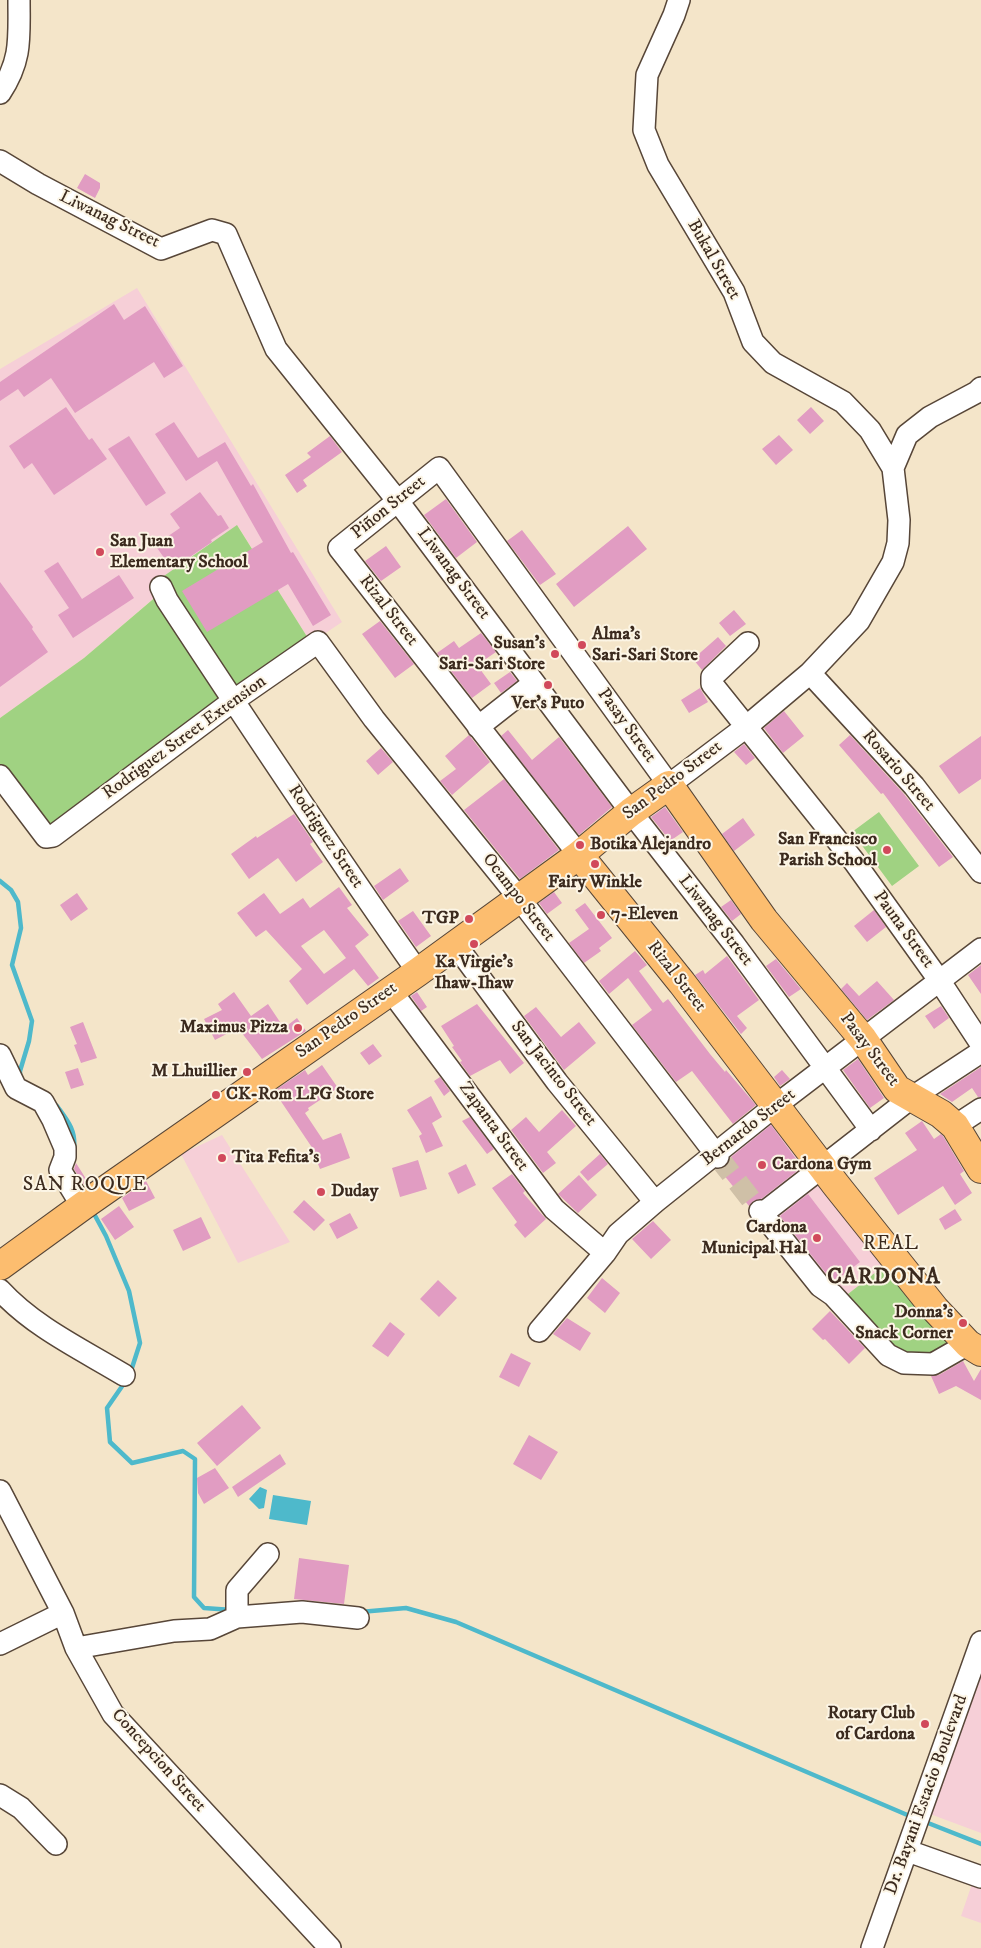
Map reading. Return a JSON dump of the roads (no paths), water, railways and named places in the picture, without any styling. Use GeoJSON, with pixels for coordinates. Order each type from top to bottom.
{"type":"FeatureCollection","features":[{"type":"Feature","properties":{"kind":"main road","name":"San Pedro Street"},"geometry":{"type":"LineString","coordinates":[[0,1266],[87,1203],[392,991],[579,855],[631,812],[669,785]]}},
{"type":"Feature","properties":{"kind":"main road","name":"Pasay Street"},"geometry":{"type":"LineString","coordinates":[[669,785],[764,920],[863,1039],[897,1089],[941,1114],[955,1126]]}},
{"type":"Feature","properties":{"kind":"main road","name":"Rizal Street"},"geometry":{"type":"LineString","coordinates":[[579,855],[682,983],[775,1106],[935,1310],[974,1348]]}},
{"type":"Feature","properties":{"kind":"main road"},"geometry":{"type":"LineString","coordinates":[[955,1126],[981,1168]]}},
{"type":"Feature","properties":{"kind":"street"},"geometry":{"type":"LineString","coordinates":[[0,94],[10,78],[18,56],[19,0]]}},
{"type":"Feature","properties":{"kind":"street","name":"Bukal Street"},"geometry":{"type":"LineString","coordinates":[[679,0],[647,75],[644,130],[658,165],[734,292],[753,342],[773,363],[843,402],[870,430],[893,468]]}},
{"type":"Feature","properties":{"kind":"street","name":"Liwanag Street"},"geometry":{"type":"LineString","coordinates":[[0,160],[38,184],[161,249],[212,230],[226,234],[276,349],[397,500],[631,812],[734,944],[870,1130]]}},
{"type":"Feature","properties":{"kind":"street","name":"San Pedro Street"},"geometry":{"type":"LineString","coordinates":[[669,785],[746,727],[810,674],[859,621],[893,562],[898,543],[898,520],[893,468],[907,435],[930,417],[978,392],[981,388]]}},
{"type":"Feature","properties":{"kind":"street","name":"Piñon Street"},"geometry":{"type":"LineString","coordinates":[[339,548],[438,468]]}},
{"type":"Feature","properties":{"kind":"street","name":"Pasay Street"},"geometry":{"type":"LineString","coordinates":[[438,468],[669,785]]}},
{"type":"Feature","properties":{"kind":"street","name":"Rizal Street"},"geometry":{"type":"LineString","coordinates":[[339,548],[579,855]]}},
{"type":"Feature","properties":{"kind":"street","name":"Rodriguez Street"},"geometry":{"type":"LineString","coordinates":[[162,587],[167,600],[233,701],[339,860],[418,972]]}},
{"type":"Feature","properties":{"kind":"street","name":"Rodriguez Street Extension"},"geometry":{"type":"LineString","coordinates":[[0,776],[46,837],[52,836],[233,701],[318,642]]}},
{"type":"Feature","properties":{"kind":"street","name":"Ocampo Street"},"geometry":{"type":"LineString","coordinates":[[318,642],[374,719],[519,898],[717,1155]]}},
{"type":"Feature","properties":{"kind":"street","name":"Pauna Street"},"geometry":{"type":"LineString","coordinates":[[748,643],[712,677],[712,684],[853,860],[939,980],[981,1044]]}},
{"type":"Feature","properties":{"kind":"street","name":"Rosario Street"},"geometry":{"type":"LineString","coordinates":[[810,674],[914,786],[981,872]]}},
{"type":"Feature","properties":{"kind":"street"},"geometry":{"type":"LineString","coordinates":[[478,727],[534,683]]}},
{"type":"Feature","properties":{"kind":"street","name":"San Jacinto Street"},"geometry":{"type":"LineString","coordinates":[[456,944],[557,1082],[655,1202]]}},
{"type":"Feature","properties":{"kind":"street","name":"Bernardo Street"},"geometry":{"type":"LineString","coordinates":[[539,1331],[605,1253],[618,1234],[655,1202],[717,1155],[775,1106],[981,949]]}},
{"type":"Feature","properties":{"kind":"street","name":"Zapanta Street"},"geometry":{"type":"LineString","coordinates":[[392,991],[554,1209],[605,1253]]}},
{"type":"Feature","properties":{"kind":"street"},"geometry":{"type":"LineString","coordinates":[[974,1348],[933,1364],[904,1363],[888,1355],[833,1295],[820,1286],[761,1213],[824,1168],[911,1098],[981,1052]]}},
{"type":"Feature","properties":{"kind":"street"},"geometry":{"type":"LineString","coordinates":[[0,1055],[16,1088],[43,1102],[65,1148],[65,1157],[60,1170],[87,1203]]}},
{"type":"Feature","properties":{"kind":"street"},"geometry":{"type":"LineString","coordinates":[[955,1126],[981,1109]]}},
{"type":"Feature","properties":{"kind":"street"},"geometry":{"type":"LineString","coordinates":[[0,1290],[17,1308],[47,1330],[124,1375]]}},
{"type":"Feature","properties":{"kind":"street","name":"Concepcion Street"},"geometry":{"type":"LineString","coordinates":[[0,1491],[63,1613],[76,1648],[114,1714],[330,1948]]}},
{"type":"Feature","properties":{"kind":"street"},"geometry":{"type":"LineString","coordinates":[[237,1616],[237,1590],[268,1554]]}},
{"type":"Feature","properties":{"kind":"street"},"geometry":{"type":"LineString","coordinates":[[76,1648],[174,1631],[210,1629],[237,1616],[302,1612],[358,1618]]}},
{"type":"Feature","properties":{"kind":"street"},"geometry":{"type":"LineString","coordinates":[[0,1644],[63,1613]]}},
{"type":"Feature","properties":{"kind":"street","name":"Dr. Bayani Estacio Boulevard"},"geometry":{"type":"LineString","coordinates":[[874,1947],[981,1642]]}},
{"type":"Feature","properties":{"kind":"street"},"geometry":{"type":"LineString","coordinates":[[0,1795],[21,1808],[56,1844]]}},
{"type":"Feature","properties":{"kind":"street"},"geometry":{"type":"LineString","coordinates":[[908,1851],[981,1877]]}},
{"type":"Feature","properties":{"kind":"water"},"geometry":{"type":"Polygon","coordinates":[[[260,1487],[267,1490],[264,1508],[259,1509],[249,1499],[260,1487]]]}},
{"type":"Feature","properties":{"kind":"water"},"geometry":{"type":"Polygon","coordinates":[[[273,1495],[311,1501],[307,1525],[269,1519],[273,1495]]]}},
{"type":"Feature","properties":{"kind":"waterway"},"geometry":{"type":"LineString","coordinates":[[0,881],[11,890],[18,902],[21,928],[12,965],[32,1021],[20,1076]]}},
{"type":"Feature","properties":{"kind":"waterway"},"geometry":{"type":"LineString","coordinates":[[57,1106],[72,1130],[74,1148]]}},
{"type":"Feature","properties":{"kind":"waterway"},"geometry":{"type":"LineString","coordinates":[[92,1210],[106,1236],[129,1291],[140,1343],[130,1374]]}},
{"type":"Feature","properties":{"kind":"waterway"},"geometry":{"type":"LineString","coordinates":[[125,1382],[107,1408],[110,1442],[132,1463],[183,1451],[195,1459],[194,1597],[204,1608],[232,1610]]}},
{"type":"Feature","properties":{"kind":"waterway"},"geometry":{"type":"LineString","coordinates":[[360,1612],[406,1608],[456,1622],[912,1817]]}},
{"type":"Feature","properties":{"kind":"waterway"},"geometry":{"type":"LineString","coordinates":[[928,1823],[981,1844]]}},
{"type":"Feature","properties":{"kind":"tunnel"},"geometry":{"type":"LineString","coordinates":[[718,1157],[760,1211]]}},
{"type":"Feature","properties":{"kind":"place","name":"San Juan Elementary School"},"geometry":{"type":"Point","coordinates":[100,552]}},
{"type":"Feature","properties":{"kind":"place","name":"Alma’s Sari-Sari Store"},"geometry":{"type":"Point","coordinates":[582,645]}},
{"type":"Feature","properties":{"kind":"place","name":"Susan’s Sari-Sari Store"},"geometry":{"type":"Point","coordinates":[555,654]}},
{"type":"Feature","properties":{"kind":"place","name":"Ver’s Puto"},"geometry":{"type":"Point","coordinates":[548,685]}},
{"type":"Feature","properties":{"kind":"place","name":"Botika Alejandro"},"geometry":{"type":"Point","coordinates":[580,845]}},
{"type":"Feature","properties":{"kind":"place","name":"San Francisco Parish School"},"geometry":{"type":"Point","coordinates":[887,850]}},
{"type":"Feature","properties":{"kind":"place","name":"Fairy Winkle"},"geometry":{"type":"Point","coordinates":[595,864]}},
{"type":"Feature","properties":{"kind":"place","name":"7-Eleven"},"geometry":{"type":"Point","coordinates":[601,915]}},
{"type":"Feature","properties":{"kind":"place","name":"TGP"},"geometry":{"type":"Point","coordinates":[469,919]}},
{"type":"Feature","properties":{"kind":"place","name":"Ka Virgie’s Ihaw-Ihaw"},"geometry":{"type":"Point","coordinates":[474,944]}},
{"type":"Feature","properties":{"kind":"place","name":"Maximus Pizza"},"geometry":{"type":"Point","coordinates":[298,1028]}},
{"type":"Feature","properties":{"kind":"place","name":"M Lhuillier"},"geometry":{"type":"Point","coordinates":[247,1072]}},
{"type":"Feature","properties":{"kind":"place","name":"CK-Rom LPG Store"},"geometry":{"type":"Point","coordinates":[216,1095]}},
{"type":"Feature","properties":{"kind":"place","name":"Tita Fefita’s"},"geometry":{"type":"Point","coordinates":[222,1158]}},
{"type":"Feature","properties":{"kind":"place","name":"Cardona Gym"},"geometry":{"type":"Point","coordinates":[762,1165]}},
{"type":"Feature","properties":{"kind":"place","name":"Duday"},"geometry":{"type":"Point","coordinates":[321,1192]}},
{"type":"Feature","properties":{"kind":"place","name":"Cardona Municipal Hal"},"geometry":{"type":"Point","coordinates":[817,1238]}},
{"type":"Feature","properties":{"kind":"place","name":"Donna's Snack Corner"},"geometry":{"type":"Point","coordinates":[963,1323]}},
{"type":"Feature","properties":{"kind":"place","name":"Rotary Club of Cardona"},"geometry":{"type":"Point","coordinates":[925,1724]}},
{"type":"Feature","properties":{"kind":"district","name":"SAN ROQUE"},"geometry":{"type":"Point","coordinates":[85,1186]}},
{"type":"Feature","properties":{"kind":"district","name":"REAL"},"geometry":{"type":"Point","coordinates":[891,1245]}},
{"type":"Feature","properties":{"kind":"district","name":"CARDONA"},"geometry":{"type":"Point","coordinates":[884,1278]}}]}
